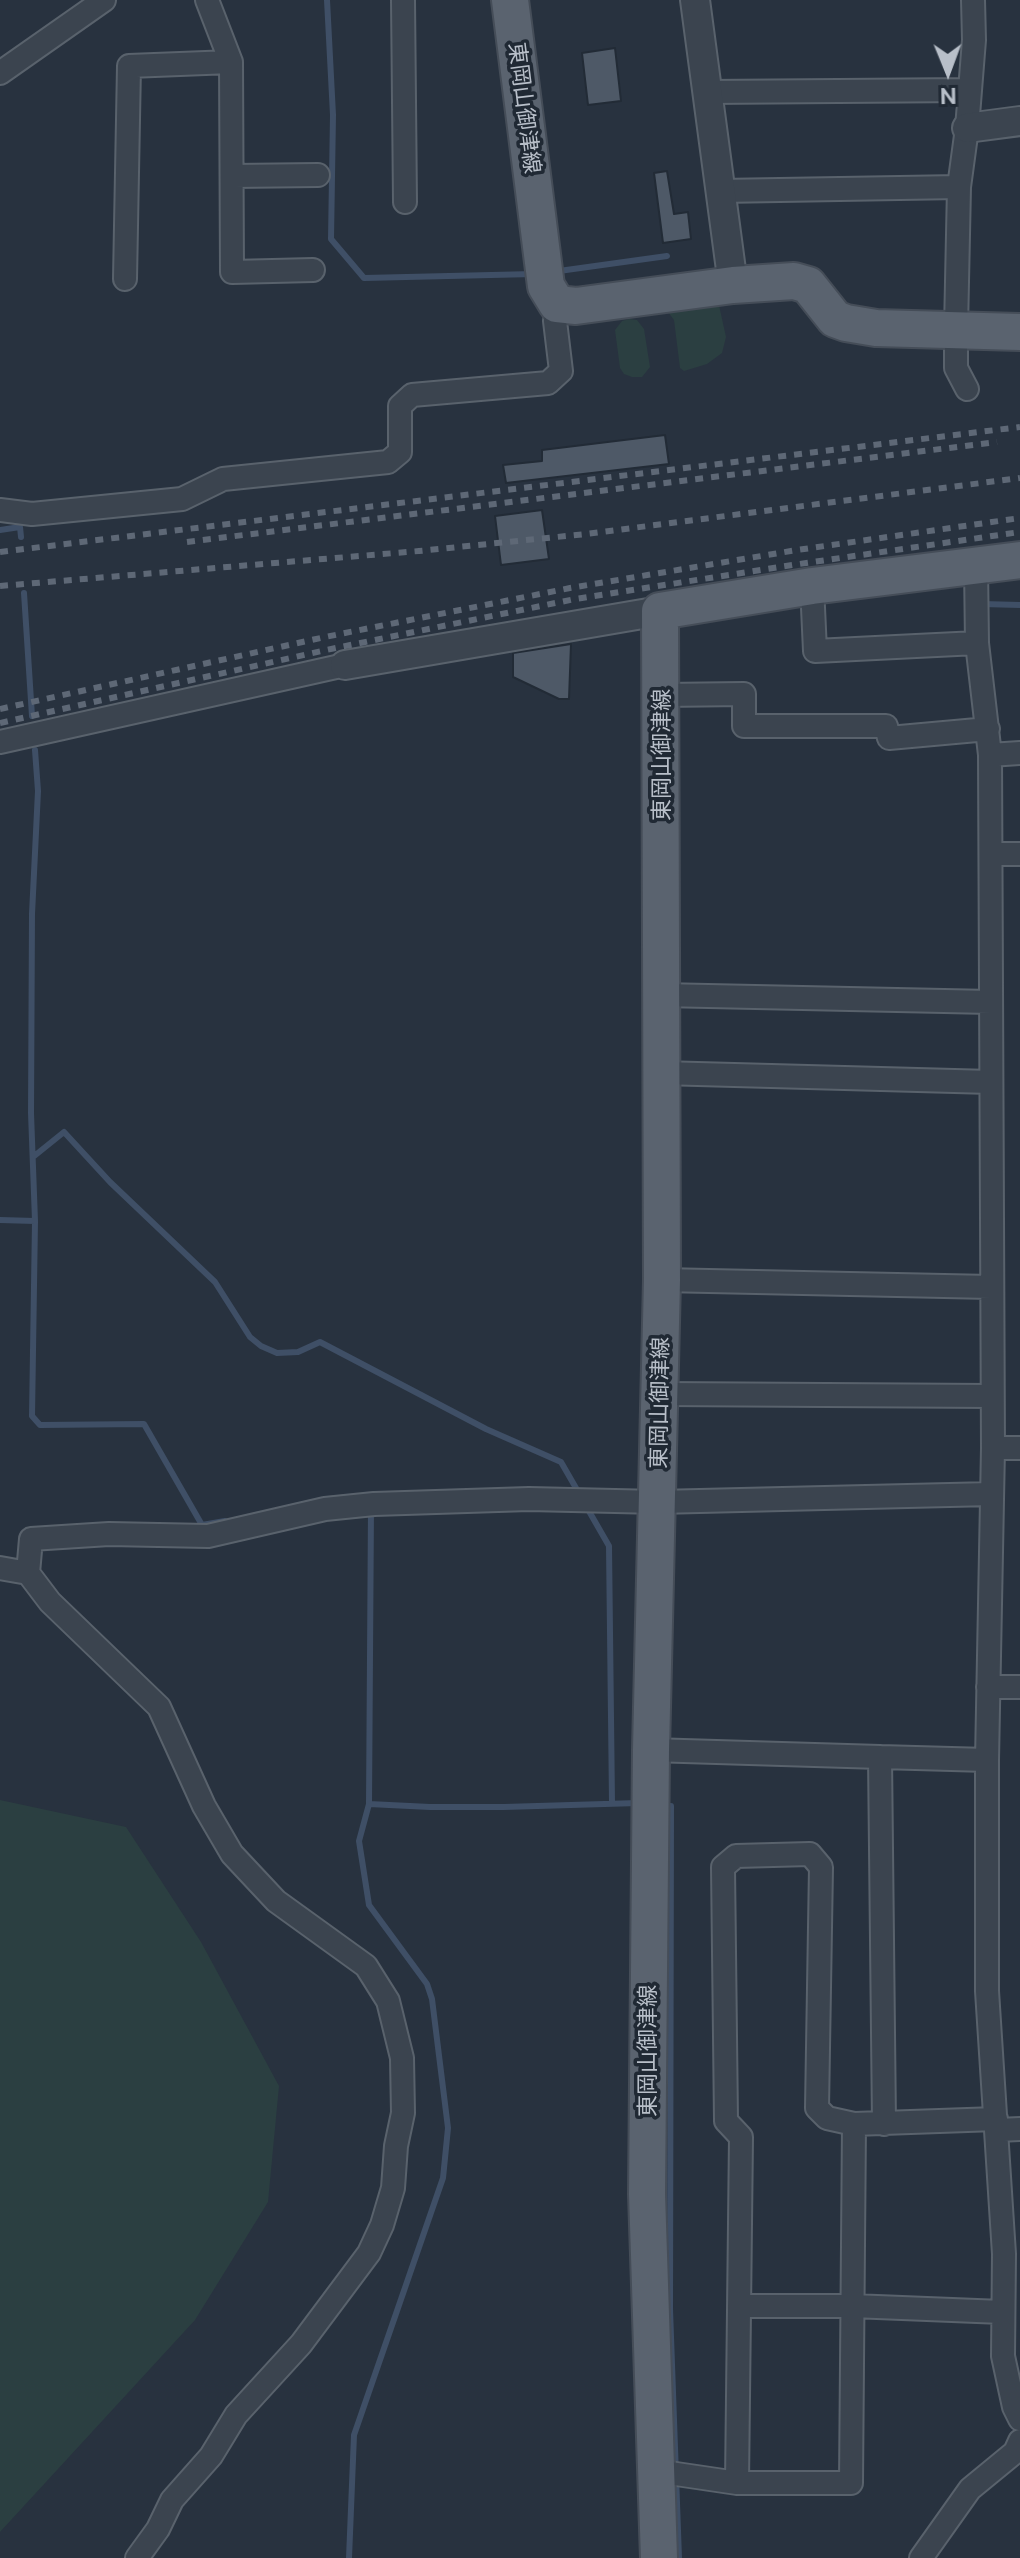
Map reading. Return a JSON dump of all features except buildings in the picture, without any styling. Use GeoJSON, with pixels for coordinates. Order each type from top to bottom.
{"type":"FeatureCollection","features":[{"type":"Feature","properties":{"kind":"main road","name":"東岡山御津線"},"geometry":{"type":"LineString","coordinates":[[510,0],[546,286],[557,304]]}},
{"type":"Feature","properties":{"kind":"main road"},"geometry":{"type":"LineString","coordinates":[[557,304],[576,306],[733,285],[794,281],[808,285],[835,319],[846,323],[876,328],[1020,332]]}},
{"type":"Feature","properties":{"kind":"main road"},"geometry":{"type":"LineString","coordinates":[[660,611],[812,586],[1020,560]]}},
{"type":"Feature","properties":{"kind":"main road","name":"東岡山御津線"},"geometry":{"type":"LineString","coordinates":[[659,2558],[670,2473],[647,2194],[651,1750],[662,1280],[660,611]]}},
{"type":"Feature","properties":{"kind":"street"},"geometry":{"type":"LineString","coordinates":[[0,73],[104,0]]}},
{"type":"Feature","properties":{"kind":"street"},"geometry":{"type":"LineString","coordinates":[[207,0],[229,56],[232,272],[313,270]]}},
{"type":"Feature","properties":{"kind":"street"},"geometry":{"type":"LineString","coordinates":[[403,0],[405,202]]}},
{"type":"Feature","properties":{"kind":"street"},"geometry":{"type":"LineString","coordinates":[[695,0],[733,285]]}},
{"type":"Feature","properties":{"kind":"street"},"geometry":{"type":"LineString","coordinates":[[967,389],[956,368],[956,329],[959,187],[974,40],[973,0]]}},
{"type":"Feature","properties":{"kind":"street"},"geometry":{"type":"LineString","coordinates":[[125,279],[129,66],[229,56]]}},
{"type":"Feature","properties":{"kind":"street"},"geometry":{"type":"LineString","coordinates":[[707,92],[969,90]]}},
{"type":"Feature","properties":{"kind":"street"},"geometry":{"type":"LineString","coordinates":[[967,128],[1020,121]]}},
{"type":"Feature","properties":{"kind":"street"},"geometry":{"type":"LineString","coordinates":[[233,176],[318,175]]}},
{"type":"Feature","properties":{"kind":"street"},"geometry":{"type":"LineString","coordinates":[[720,191],[959,187]]}},
{"type":"Feature","properties":{"kind":"street"},"geometry":{"type":"LineString","coordinates":[[0,510],[32,514],[168,501],[182,499],[223,479],[388,462],[400,452],[400,406],[412,395],[548,383],[561,371],[555,321],[557,304]]}},
{"type":"Feature","properties":{"kind":"street"},"geometry":{"type":"LineString","coordinates":[[976,566],[977,643],[990,755],[991,854],[993,1448],[987,1760],[987,1991],[1005,2126],[1002,2312],[1012,2355],[1014,2407],[1020,2419]]}},
{"type":"Feature","properties":{"kind":"street"},"geometry":{"type":"LineString","coordinates":[[812,586],[815,651],[977,643]]}},
{"type":"Feature","properties":{"kind":"street"},"geometry":{"type":"LineString","coordinates":[[0,742],[345,665],[660,611]]}},
{"type":"Feature","properties":{"kind":"street"},"geometry":{"type":"LineString","coordinates":[[662,695],[744,694],[744,726],[886,726],[889,738],[988,729]]}},
{"type":"Feature","properties":{"kind":"street"},"geometry":{"type":"LineString","coordinates":[[990,755],[1020,753]]}},
{"type":"Feature","properties":{"kind":"street"},"geometry":{"type":"LineString","coordinates":[[991,854],[1020,854]]}},
{"type":"Feature","properties":{"kind":"street"},"geometry":{"type":"LineString","coordinates":[[661,995],[991,1002]]}},
{"type":"Feature","properties":{"kind":"street"},"geometry":{"type":"LineString","coordinates":[[661,1073],[991,1082]]}},
{"type":"Feature","properties":{"kind":"street"},"geometry":{"type":"LineString","coordinates":[[662,1280],[991,1287]]}},
{"type":"Feature","properties":{"kind":"street"},"geometry":{"type":"LineString","coordinates":[[661,1394],[991,1396]]}},
{"type":"Feature","properties":{"kind":"street"},"geometry":{"type":"LineString","coordinates":[[993,1448],[1020,1448]]}},
{"type":"Feature","properties":{"kind":"street"},"geometry":{"type":"LineString","coordinates":[[137,2558],[158,2529],[172,2500],[211,2456],[236,2415],[301,2344],[369,2253],[382,2225],[393,2188],[396,2146],[403,2113],[402,2058],[388,2001],[366,1966],[276,1901],[232,1854],[204,1806],[159,1707],[50,1602],[28,1573],[31,1539],[109,1534],[208,1536],[325,1509],[368,1504],[529,1499],[658,1502],[991,1494]]}},
{"type":"Feature","properties":{"kind":"street"},"geometry":{"type":"LineString","coordinates":[[0,1568],[28,1573]]}},
{"type":"Feature","properties":{"kind":"street"},"geometry":{"type":"LineString","coordinates":[[988,1687],[1020,1687]]}},
{"type":"Feature","properties":{"kind":"street"},"geometry":{"type":"LineString","coordinates":[[651,1750],[987,1760]]}},
{"type":"Feature","properties":{"kind":"street"},"geometry":{"type":"LineString","coordinates":[[880,1757],[884,2124]]}},
{"type":"Feature","properties":{"kind":"street"},"geometry":{"type":"LineString","coordinates":[[737,2483],[741,2137],[726,2121],[723,1867],[736,1856],[810,1854],[821,1867],[817,2108],[827,2118],[854,2124],[1005,2126]]}},
{"type":"Feature","properties":{"kind":"street"},"geometry":{"type":"LineString","coordinates":[[670,2473],[737,2483],[851,2483],[854,2124]]}},
{"type":"Feature","properties":{"kind":"street"},"geometry":{"type":"LineString","coordinates":[[739,2306],[852,2306],[1002,2312]]}},
{"type":"Feature","properties":{"kind":"street"},"geometry":{"type":"LineString","coordinates":[[921,2558],[970,2489],[1015,2452],[1020,2441]]}},
{"type":"Feature","properties":{"kind":"green space"},"geometry":{"type":"Polygon","coordinates":[[[719,305],[726,337],[722,353],[707,364],[684,371],[680,368],[674,320],[665,308],[719,305]]]}},
{"type":"Feature","properties":{"kind":"green space"},"geometry":{"type":"Polygon","coordinates":[[[637,320],[644,329],[650,367],[642,377],[624,374],[620,368],[615,330],[622,321],[637,320]]]}},
{"type":"Feature","properties":{"kind":"green space"},"geometry":{"type":"Polygon","coordinates":[[[0,1800],[126,1827],[201,1942],[279,2086],[268,2202],[195,2320],[0,2532],[0,1800]]]}},
{"type":"Feature","properties":{"kind":"waterway"},"geometry":{"type":"LineString","coordinates":[[327,0],[333,115],[331,239],[364,278],[534,274]]}},
{"type":"Feature","properties":{"kind":"waterway"},"geometry":{"type":"LineString","coordinates":[[559,271],[667,256]]}},
{"type":"Feature","properties":{"kind":"waterway"},"geometry":{"type":"LineString","coordinates":[[0,530],[20,527],[21,537]]}},
{"type":"Feature","properties":{"kind":"waterway"},"geometry":{"type":"LineString","coordinates":[[24,593],[32,716]]}},
{"type":"Feature","properties":{"kind":"waterway"},"geometry":{"type":"LineString","coordinates":[[982,604],[1020,605]]}},
{"type":"Feature","properties":{"kind":"waterway"},"geometry":{"type":"LineString","coordinates":[[35,750],[38,791],[32,914],[31,1113],[35,1221],[32,1416],[40,1425],[144,1424],[202,1525],[225,1521]]}},
{"type":"Feature","properties":{"kind":"waterway"},"geometry":{"type":"LineString","coordinates":[[33,1157],[64,1132],[110,1182],[215,1282],[250,1337],[261,1346],[277,1353],[298,1352],[320,1342],[486,1429],[561,1462],[580,1495]]}},
{"type":"Feature","properties":{"kind":"waterway"},"geometry":{"type":"LineString","coordinates":[[0,1220],[35,1221]]}},
{"type":"Feature","properties":{"kind":"waterway"},"geometry":{"type":"LineString","coordinates":[[586,1506],[609,1546],[612,1803]]}},
{"type":"Feature","properties":{"kind":"waterway"},"geometry":{"type":"LineString","coordinates":[[349,2558],[354,2435],[443,2178],[448,2128],[432,1999],[427,1984],[369,1905],[359,1841],[369,1804],[371,1508]]}},
{"type":"Feature","properties":{"kind":"waterway"},"geometry":{"type":"LineString","coordinates":[[369,1804],[504,1807],[638,1803]]}},
{"type":"Feature","properties":{"kind":"waterway"},"geometry":{"type":"LineString","coordinates":[[668,1806],[671,1806],[670,2309],[679,2558]]}},
{"type":"Feature","properties":{"kind":"railway"},"geometry":{"type":"LineString","coordinates":[[0,552],[1020,427]]}},
{"type":"Feature","properties":{"kind":"railway"},"geometry":{"type":"LineString","coordinates":[[187,542],[997,442]]}},
{"type":"Feature","properties":{"kind":"railway"},"geometry":{"type":"LineString","coordinates":[[0,586],[586,534],[1020,478]]}},
{"type":"Feature","properties":{"kind":"railway"},"geometry":{"type":"LineString","coordinates":[[0,709],[325,637],[570,588],[797,550],[1020,518]]}},
{"type":"Feature","properties":{"kind":"railway"},"geometry":{"type":"LineString","coordinates":[[0,723],[326,650],[575,599],[1020,532]]}}]}
